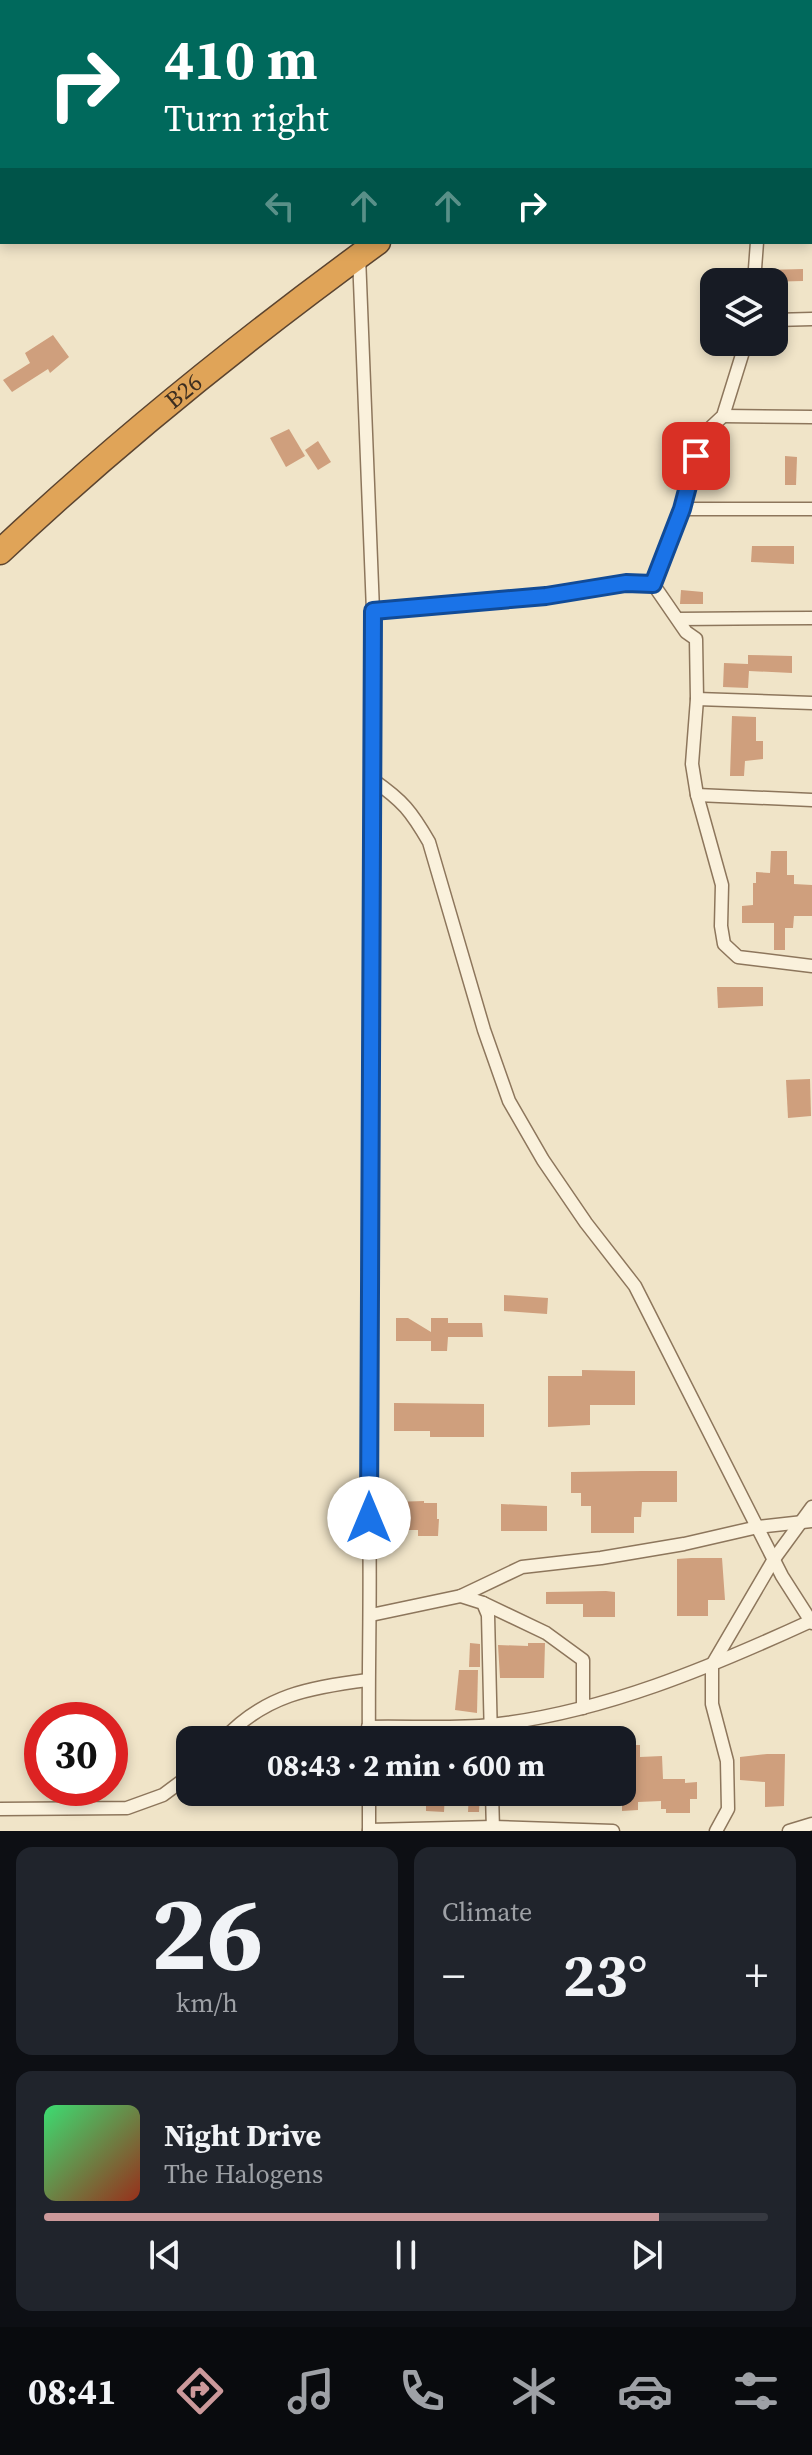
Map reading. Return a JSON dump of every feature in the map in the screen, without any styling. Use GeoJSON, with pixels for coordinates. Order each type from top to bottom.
{"type":"FeatureCollection","features":[{"type":"Feature","properties":{"kind":"highway","name":"B26"},"geometry":{"type":"LineString","coordinates":[[0,552],[51,503],[270,321],[368,249]]}},
{"type":"Feature","properties":{"kind":"street"},"geometry":{"type":"LineString","coordinates":[[755,268],[757,244]]}},
{"type":"Feature","properties":{"kind":"street"},"geometry":{"type":"LineString","coordinates":[[368,249],[373,611],[371,1615],[368,1726]]}},
{"type":"Feature","properties":{"kind":"street"},"geometry":{"type":"LineString","coordinates":[[788,320],[812,319]]}},
{"type":"Feature","properties":{"kind":"street"},"geometry":{"type":"LineString","coordinates":[[653,584],[682,509],[696,456],[707,431],[723,416],[743,356]]}},
{"type":"Feature","properties":{"kind":"street"},"geometry":{"type":"LineString","coordinates":[[723,416],[812,417]]}},
{"type":"Feature","properties":{"kind":"street"},"geometry":{"type":"LineString","coordinates":[[682,509],[812,509]]}},
{"type":"Feature","properties":{"kind":"street"},"geometry":{"type":"LineString","coordinates":[[373,611],[546,596],[626,583],[653,584]]}},
{"type":"Feature","properties":{"kind":"street"},"geometry":{"type":"LineString","coordinates":[[653,584],[686,632],[696,639],[697,699],[692,764],[697,795],[722,885],[724,944],[738,957],[812,966]]}},
{"type":"Feature","properties":{"kind":"street"},"geometry":{"type":"LineString","coordinates":[[678,619],[812,618]]}},
{"type":"Feature","properties":{"kind":"street"},"geometry":{"type":"LineString","coordinates":[[697,699],[812,703]]}},
{"type":"Feature","properties":{"kind":"street"},"geometry":{"type":"LineString","coordinates":[[373,780],[400,800],[429,842],[484,1030],[509,1101],[551,1173],[635,1286],[774,1559],[812,1622],[712,1665],[583,1708],[475,1726]]}},
{"type":"Feature","properties":{"kind":"street"},"geometry":{"type":"LineString","coordinates":[[697,795],[812,800]]}},
{"type":"Feature","properties":{"kind":"street"},"geometry":{"type":"LineString","coordinates":[[716,1831],[728,1809],[727,1761],[712,1704],[712,1665],[774,1559],[808,1521],[812,1507]]}},
{"type":"Feature","properties":{"kind":"street"},"geometry":{"type":"LineString","coordinates":[[371,1615],[461,1596],[522,1567],[601,1558],[758,1527],[808,1521]]}},
{"type":"Feature","properties":{"kind":"street"},"geometry":{"type":"LineString","coordinates":[[461,1596],[546,1633],[583,1660],[583,1708]]}},
{"type":"Feature","properties":{"kind":"street"},"geometry":{"type":"LineString","coordinates":[[483,1603],[488,1615],[490,1725]]}},
{"type":"Feature","properties":{"kind":"street"},"geometry":{"type":"LineString","coordinates":[[238,1726],[278,1699],[317,1687],[368,1680]]}},
{"type":"Feature","properties":{"kind":"street"},"geometry":{"type":"LineString","coordinates":[[0,1809],[127,1808],[163,1795],[176,1785]]}},
{"type":"Feature","properties":{"kind":"street"},"geometry":{"type":"LineString","coordinates":[[369,1806],[369,1830],[613,1831]]}},
{"type":"Feature","properties":{"kind":"street"},"geometry":{"type":"LineString","coordinates":[[492,1806],[493,1829]]}},
{"type":"Feature","properties":{"kind":"street"},"geometry":{"type":"LineString","coordinates":[[789,1831],[812,1824]]}},
{"type":"Feature","properties":{"kind":"building"},"geometry":{"type":"Polygon","coordinates":[[[788,269],[803,269],[803,281],[788,281],[788,269]]]}},
{"type":"Feature","properties":{"kind":"building"},"geometry":{"type":"Polygon","coordinates":[[[53,335],[69,357],[50,373],[48,369],[12,392],[3,380],[30,363],[25,353],[53,335]]]}},
{"type":"Feature","properties":{"kind":"building"},"geometry":{"type":"Polygon","coordinates":[[[289,429],[305,456],[286,467],[270,438],[289,429]]]}},
{"type":"Feature","properties":{"kind":"building"},"geometry":{"type":"Polygon","coordinates":[[[318,441],[331,462],[318,470],[305,450],[318,441]]]}},
{"type":"Feature","properties":{"kind":"building"},"geometry":{"type":"Polygon","coordinates":[[[785,456],[797,457],[796,485],[785,485],[785,456]]]}},
{"type":"Feature","properties":{"kind":"building"},"geometry":{"type":"Polygon","coordinates":[[[752,546],[794,546],[794,564],[751,562],[752,546]]]}},
{"type":"Feature","properties":{"kind":"building"},"geometry":{"type":"Polygon","coordinates":[[[681,590],[703,592],[703,604],[680,604],[681,590]]]}},
{"type":"Feature","properties":{"kind":"building"},"geometry":{"type":"Polygon","coordinates":[[[748,655],[792,656],[792,673],[749,671],[748,688],[723,687],[724,663],[748,664],[748,655]]]}},
{"type":"Feature","properties":{"kind":"building"},"geometry":{"type":"Polygon","coordinates":[[[732,716],[756,717],[756,741],[763,741],[763,759],[745,761],[744,776],[730,776],[732,716]]]}},
{"type":"Feature","properties":{"kind":"building"},"geometry":{"type":"Polygon","coordinates":[[[771,851],[787,851],[787,875],[794,875],[794,884],[812,885],[812,916],[794,916],[793,928],[785,928],[785,950],[774,950],[774,923],[742,923],[742,906],[753,905],[756,872],[770,873],[771,851]]]}},
{"type":"Feature","properties":{"kind":"building"},"geometry":{"type":"Polygon","coordinates":[[[717,987],[763,987],[763,1006],[718,1008],[717,987]]]}},
{"type":"Feature","properties":{"kind":"building"},"geometry":{"type":"Polygon","coordinates":[[[810,1079],[811,1116],[788,1118],[786,1080],[810,1079]]]}},
{"type":"Feature","properties":{"kind":"building"},"geometry":{"type":"Polygon","coordinates":[[[504,1295],[548,1298],[547,1314],[504,1311],[504,1295]]]}},
{"type":"Feature","properties":{"kind":"building"},"geometry":{"type":"Polygon","coordinates":[[[396,1318],[408,1318],[431,1332],[431,1318],[448,1318],[448,1323],[482,1323],[483,1337],[448,1337],[447,1351],[431,1351],[431,1341],[396,1341],[396,1318]]]}},
{"type":"Feature","properties":{"kind":"building"},"geometry":{"type":"Polygon","coordinates":[[[582,1370],[635,1371],[635,1405],[590,1405],[590,1425],[548,1427],[548,1376],[582,1376],[582,1370]]]}},
{"type":"Feature","properties":{"kind":"building"},"geometry":{"type":"Polygon","coordinates":[[[394,1403],[484,1404],[484,1437],[430,1437],[430,1431],[394,1431],[394,1403]]]}},
{"type":"Feature","properties":{"kind":"building"},"geometry":{"type":"Polygon","coordinates":[[[677,1471],[677,1502],[642,1502],[641,1517],[634,1517],[634,1533],[591,1533],[591,1506],[581,1506],[581,1493],[571,1493],[571,1472],[677,1471]]]}},
{"type":"Feature","properties":{"kind":"building"},"geometry":{"type":"Polygon","coordinates":[[[392,1502],[437,1503],[438,1536],[418,1536],[418,1530],[392,1530],[392,1502]]]}},
{"type":"Feature","properties":{"kind":"building"},"geometry":{"type":"Polygon","coordinates":[[[501,1504],[547,1506],[547,1531],[501,1531],[501,1504]]]}},
{"type":"Feature","properties":{"kind":"building"},"geometry":{"type":"Polygon","coordinates":[[[722,1558],[725,1600],[708,1600],[708,1616],[677,1616],[677,1559],[722,1558]]]}},
{"type":"Feature","properties":{"kind":"building"},"geometry":{"type":"Polygon","coordinates":[[[546,1592],[615,1592],[615,1617],[583,1617],[583,1604],[546,1604],[546,1592]]]}},
{"type":"Feature","properties":{"kind":"building"},"geometry":{"type":"Polygon","coordinates":[[[470,1643],[480,1644],[480,1667],[469,1667],[470,1643]]]}},
{"type":"Feature","properties":{"kind":"building"},"geometry":{"type":"Polygon","coordinates":[[[528,1643],[545,1643],[544,1678],[500,1678],[498,1645],[528,1646],[528,1643]]]}},
{"type":"Feature","properties":{"kind":"building"},"geometry":{"type":"Polygon","coordinates":[[[459,1670],[478,1670],[477,1713],[455,1710],[459,1670]]]}},
{"type":"Feature","properties":{"kind":"building"},"geometry":{"type":"Polygon","coordinates":[[[636,1745],[640,1745],[640,1757],[662,1756],[663,1779],[697,1782],[697,1799],[690,1799],[690,1813],[666,1813],[666,1809],[661,1809],[661,1801],[638,1802],[638,1810],[622,1811],[622,1806],[636,1806],[636,1745]]]}},
{"type":"Feature","properties":{"kind":"building"},"geometry":{"type":"Polygon","coordinates":[[[785,1754],[784,1806],[765,1807],[765,1782],[740,1780],[740,1757],[785,1754]]]}},
{"type":"Feature","properties":{"kind":"building"},"geometry":{"type":"Polygon","coordinates":[[[426,1806],[444,1806],[444,1812],[426,1811],[426,1806]]]}},
{"type":"Feature","properties":{"kind":"building"},"geometry":{"type":"Polygon","coordinates":[[[468,1806],[479,1806],[479,1812],[468,1812],[468,1806]]]}},
{"type":"Feature","properties":{"kind":"route"},"geometry":{"type":"LineString","coordinates":[[369,1518],[373,611],[546,596],[626,583],[653,584],[682,509],[696,456]]}}]}
